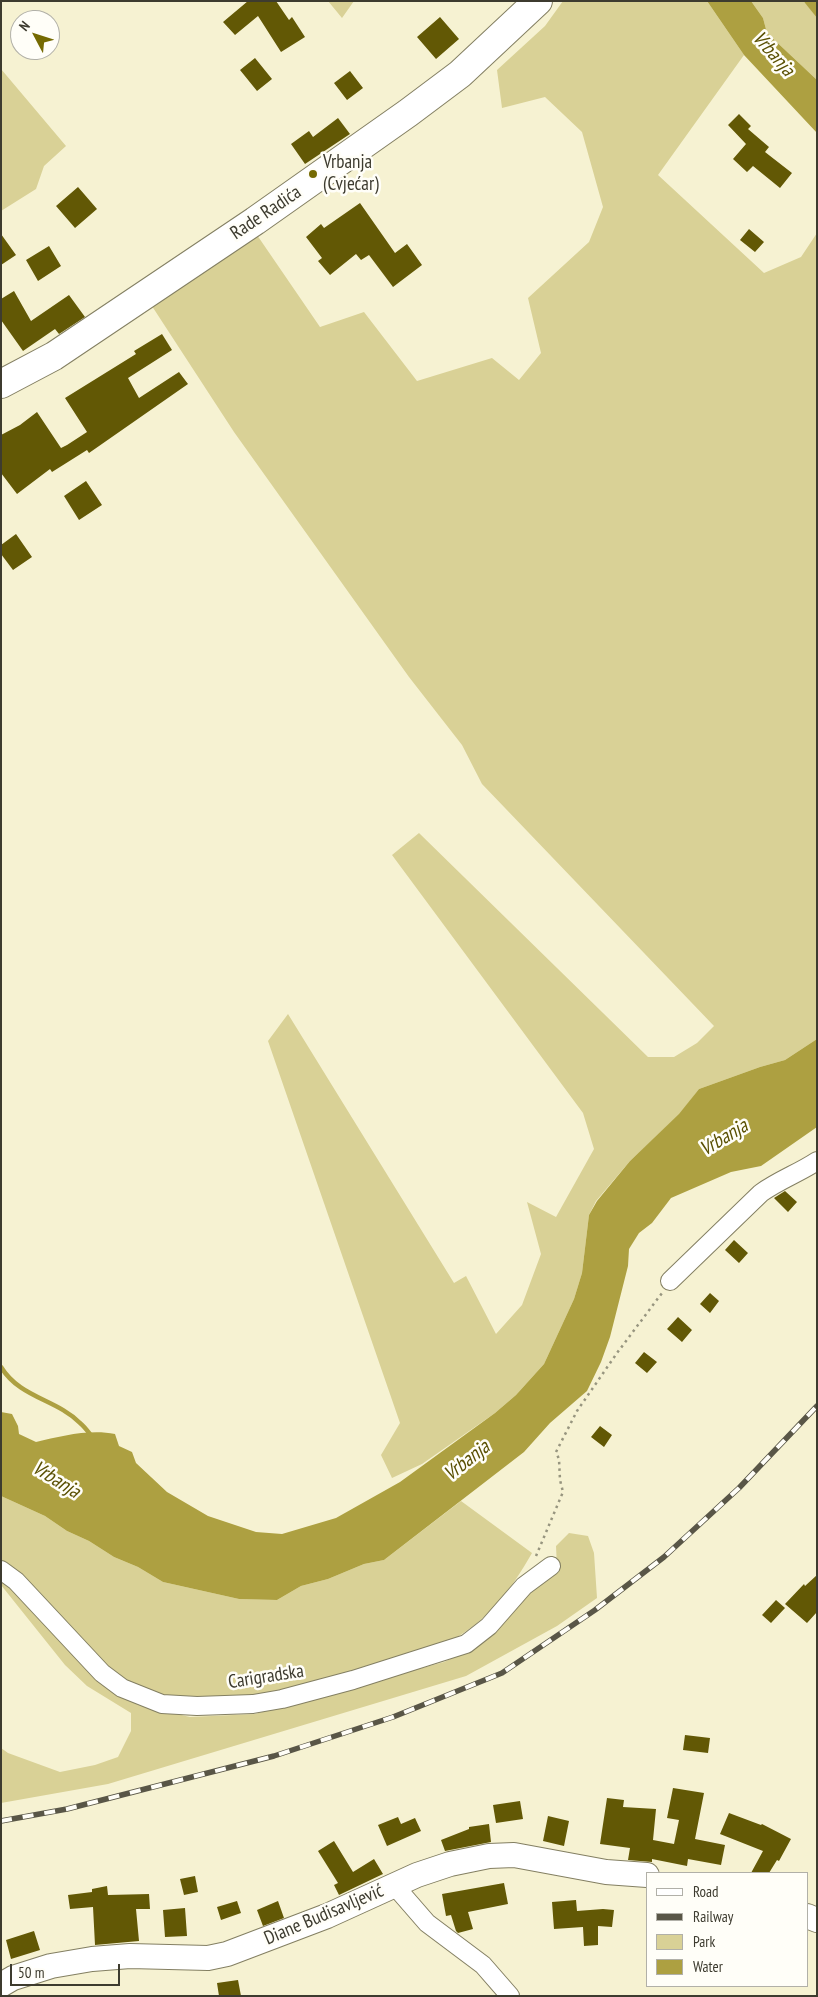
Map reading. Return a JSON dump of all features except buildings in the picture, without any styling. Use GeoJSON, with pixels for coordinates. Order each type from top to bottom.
{"type":"FeatureCollection","features":[{"type":"Feature","properties":{"kind":"main road","name":"Rade Radića"},"geometry":{"type":"LineString","coordinates":[[1,384],[54,356],[401,119],[460,74],[490,48],[538,1]]}},
{"type":"Feature","properties":{"kind":"street"},"geometry":{"type":"LineString","coordinates":[[670,1281],[761,1193],[777,1182],[801,1172],[817,1161]]}},
{"type":"Feature","properties":{"kind":"street","name":"Carigradska"},"geometry":{"type":"LineString","coordinates":[[1,1570],[16,1581],[102,1674],[122,1688],[162,1704],[197,1706],[252,1704],[282,1700],[353,1680],[466,1644],[489,1626],[524,1586],[551,1566]]}},
{"type":"Feature","properties":{"kind":"street","name":"Diane Budisavljević"},"geometry":{"type":"LineString","coordinates":[[1,1985],[13,1978],[51,1966],[92,1959],[130,1956],[208,1958],[227,1954],[327,1916],[417,1875],[450,1864],[489,1856],[514,1855],[606,1872],[646,1875]]}},
{"type":"Feature","properties":{"kind":"street"},"geometry":{"type":"LineString","coordinates":[[394,1885],[427,1923],[483,1965],[510,1996]]}},
{"type":"Feature","properties":{"kind":"path"},"geometry":{"type":"LineString","coordinates":[[524,1586],[563,1492],[560,1480],[559,1459],[556,1452],[577,1411],[670,1281]]}},
{"type":"Feature","properties":{"kind":"green space"},"geometry":{"type":"Polygon","coordinates":[[[328,1],[354,1],[342,18],[328,1]]]}},
{"type":"Feature","properties":{"kind":"green space"},"geometry":{"type":"Polygon","coordinates":[[[563,1],[707,1],[744,55],[658,175],[764,273],[801,257],[817,233],[817,1039],[785,1060],[699,1089],[680,1114],[630,1161],[596,1201],[589,1215],[582,1273],[574,1299],[544,1364],[516,1395],[495,1413],[422,1464],[392,1478],[381,1455],[400,1423],[268,1041],[288,1014],[454,1283],[466,1276],[496,1334],[522,1305],[541,1254],[527,1202],[556,1217],[594,1149],[583,1113],[392,855],[419,833],[648,1057],[674,1057],[697,1043],[714,1026],[482,784],[462,745],[409,677],[234,432],[148,300],[257,235],[320,327],[364,312],[417,381],[492,358],[519,380],[541,353],[528,298],[589,242],[603,207],[582,132],[545,97],[502,108],[497,70],[545,26],[563,1]]]}},
{"type":"Feature","properties":{"kind":"green space"},"geometry":{"type":"Polygon","coordinates":[[[751,1],[804,1],[817,18],[817,80],[767,33],[763,18],[751,1]]]}},
{"type":"Feature","properties":{"kind":"green space"},"geometry":{"type":"Polygon","coordinates":[[[1,69],[66,146],[44,166],[36,189],[1,211],[1,69]]]}},
{"type":"Feature","properties":{"kind":"green space"},"geometry":{"type":"Polygon","coordinates":[[[1,1496],[45,1516],[67,1531],[89,1541],[114,1557],[138,1567],[163,1582],[239,1599],[277,1600],[301,1586],[328,1579],[364,1564],[384,1560],[461,1501],[532,1553],[508,1591],[490,1612],[454,1639],[275,1694],[173,1698],[160,1696],[122,1681],[11,1567],[1,1561],[1,1496]]]}},
{"type":"Feature","properties":{"kind":"green space"},"geometry":{"type":"Polygon","coordinates":[[[569,1533],[588,1536],[594,1553],[597,1598],[557,1626],[466,1676],[108,1784],[1,1803],[1,1748],[8,1753],[60,1772],[95,1765],[118,1757],[131,1731],[131,1713],[87,1686],[65,1665],[1,1585],[1,1578],[6,1581],[90,1673],[138,1705],[190,1717],[255,1714],[444,1662],[470,1650],[527,1592],[557,1567],[556,1546],[569,1533]]]}},
{"type":"Feature","properties":{"kind":"water","name":"Vrbanja"},"geometry":{"type":"Polygon","coordinates":[[[707,1],[751,1],[763,18],[767,33],[817,80],[817,133],[744,55],[707,1]]]}},
{"type":"Feature","properties":{"kind":"water"},"geometry":{"type":"Polygon","coordinates":[[[804,1],[817,1],[817,18],[805,3],[804,1]]]}},
{"type":"Feature","properties":{"kind":"water","name":"Vrbanja"},"geometry":{"type":"Polygon","coordinates":[[[817,1039],[817,1127],[761,1166],[731,1172],[671,1198],[652,1223],[639,1233],[629,1249],[628,1266],[610,1337],[601,1362],[587,1391],[550,1423],[524,1452],[384,1560],[364,1564],[328,1579],[301,1586],[277,1600],[239,1599],[163,1582],[138,1567],[114,1557],[89,1541],[67,1531],[45,1516],[1,1496],[1,1412],[12,1414],[18,1426],[19,1434],[36,1442],[86,1433],[115,1434],[119,1446],[132,1452],[136,1463],[167,1492],[208,1516],[256,1532],[282,1534],[336,1518],[400,1482],[495,1413],[516,1395],[544,1364],[574,1299],[582,1273],[589,1215],[597,1201],[630,1161],[679,1114],[699,1089],[785,1060],[817,1039]]]}},
{"type":"Feature","properties":{"kind":"waterway"},"geometry":{"type":"LineString","coordinates":[[1,1367],[9,1377],[28,1392],[70,1415],[84,1426],[93,1438]]}},
{"type":"Feature","properties":{"kind":"railway"},"geometry":{"type":"LineString","coordinates":[[1,1821],[67,1809],[274,1756],[393,1717],[502,1673],[595,1610],[664,1557],[739,1488],[817,1406]]}},
{"type":"Feature","properties":{"kind":"place","name":"Vrbanja (Cvjećar)"},"geometry":{"type":"Point","coordinates":[313,174]}}]}
